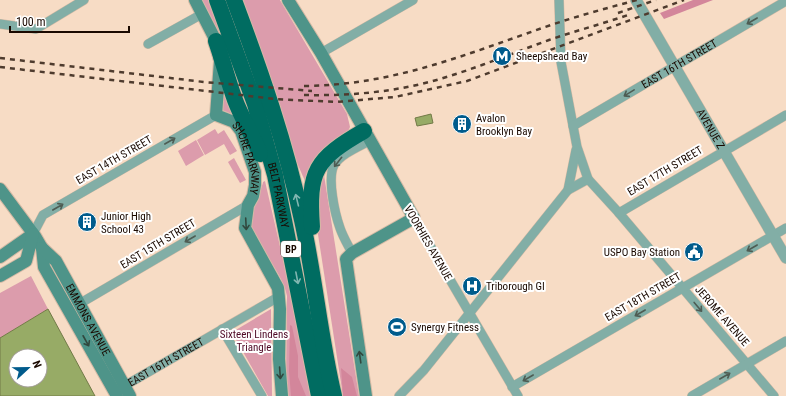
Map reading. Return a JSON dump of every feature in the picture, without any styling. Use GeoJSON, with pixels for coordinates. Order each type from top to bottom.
{"type":"FeatureCollection","features":[{"type":"Feature","properties":{"kind":"highway","name":"BELT PARKWAY"},"geometry":{"type":"LineString","coordinates":[[217,0],[255,104],[273,168],[287,229],[319,396]]}},
{"type":"Feature","properties":{"kind":"highway","name":"BELT PARKWAY"},"geometry":{"type":"LineString","coordinates":[[234,0],[263,78],[281,136],[302,219],[334,396]]}},
{"type":"Feature","properties":{"kind":"highway"},"geometry":{"type":"LineString","coordinates":[[216,41],[236,101],[254,136],[287,229]]}},
{"type":"Feature","properties":{"kind":"highway"},"geometry":{"type":"LineString","coordinates":[[234,122],[242,123],[254,136]]}},
{"type":"Feature","properties":{"kind":"highway"},"geometry":{"type":"LineString","coordinates":[[314,279],[310,200],[312,184],[319,166],[329,153],[366,136]]}},
{"type":"Feature","properties":{"kind":"main road","name":"SHORE PARKWAY"},"geometry":{"type":"LineString","coordinates":[[195,0],[216,41],[220,61],[216,115],[234,122],[240,131],[255,172],[255,185],[253,196],[248,205],[245,228],[247,235],[274,278],[280,296],[279,359],[282,396]]}},
{"type":"Feature","properties":{"kind":"main road"},"geometry":{"type":"LineString","coordinates":[[288,0],[321,53],[366,136]]}},
{"type":"Feature","properties":{"kind":"main road","name":"VOORHIES AVENUE"},"geometry":{"type":"LineString","coordinates":[[366,136],[414,218]]}},
{"type":"Feature","properties":{"kind":"main road","name":"EMMONS AVENUE"},"geometry":{"type":"LineString","coordinates":[[0,189],[42,248],[56,261],[79,304],[121,392]]}},
{"type":"Feature","properties":{"kind":"main road"},"geometry":{"type":"LineString","coordinates":[[366,396],[346,266],[350,255],[414,218]]}},
{"type":"Feature","properties":{"kind":"main road"},"geometry":{"type":"LineString","coordinates":[[0,256],[33,234]]}},
{"type":"Feature","properties":{"kind":"main road"},"geometry":{"type":"LineString","coordinates":[[0,276],[26,261],[33,234]]}},
{"type":"Feature","properties":{"kind":"main road","name":"EMMONS AVENUE"},"geometry":{"type":"LineString","coordinates":[[42,248],[44,267],[121,392]]}},
{"type":"Feature","properties":{"kind":"street"},"geometry":{"type":"LineString","coordinates":[[0,24],[36,29],[84,0]]}},
{"type":"Feature","properties":{"kind":"street"},"geometry":{"type":"LineString","coordinates":[[321,53],[413,0]]}},
{"type":"Feature","properties":{"kind":"street"},"geometry":{"type":"LineString","coordinates":[[399,396],[424,370],[470,314],[568,190],[588,179],[577,147],[561,62],[559,0]]}},
{"type":"Feature","properties":{"kind":"street","name":"AVENUE Z"},"geometry":{"type":"LineString","coordinates":[[636,0],[786,258]]}},
{"type":"Feature","properties":{"kind":"street","name":"EAST 16TH STREET"},"geometry":{"type":"LineString","coordinates":[[573,126],[786,1]]}},
{"type":"Feature","properties":{"kind":"street"},"geometry":{"type":"LineString","coordinates":[[148,44],[202,14]]}},
{"type":"Feature","properties":{"kind":"street","name":"EAST 14TH STREET"},"geometry":{"type":"LineString","coordinates":[[33,234],[43,216],[216,115]]}},
{"type":"Feature","properties":{"kind":"street","name":"EAST 17TH STREET"},"geometry":{"type":"LineString","coordinates":[[619,213],[723,150],[786,115]]}},
{"type":"Feature","properties":{"kind":"street"},"geometry":{"type":"LineString","coordinates":[[350,255],[337,218],[331,186],[332,176],[334,166],[339,159],[366,136]]}},
{"type":"Feature","properties":{"kind":"street"},"geometry":{"type":"LineString","coordinates":[[568,190],[577,147]]}},
{"type":"Feature","properties":{"kind":"street","name":"JEROME AVENUE"},"geometry":{"type":"LineString","coordinates":[[588,179],[619,213],[774,396]]}},
{"type":"Feature","properties":{"kind":"street","name":"EAST 15TH STREET"},"geometry":{"type":"LineString","coordinates":[[79,304],[248,205]]}},
{"type":"Feature","properties":{"kind":"street","name":"VOORHIES AVENUE"},"geometry":{"type":"LineString","coordinates":[[414,218],[518,396]]}},
{"type":"Feature","properties":{"kind":"street","name":"EAST 18TH STREET"},"geometry":{"type":"LineString","coordinates":[[512,387],[786,228]]}},
{"type":"Feature","properties":{"kind":"street","name":"EAST 16TH STREET"},"geometry":{"type":"LineString","coordinates":[[121,392],[280,296]]}},
{"type":"Feature","properties":{"kind":"street"},"geometry":{"type":"LineString","coordinates":[[222,330],[262,396]]}},
{"type":"Feature","properties":{"kind":"street"},"geometry":{"type":"LineString","coordinates":[[692,396],[786,341]]}},
{"type":"Feature","properties":{"kind":"green space"},"geometry":{"type":"Polygon","coordinates":[[[202,0],[210,0],[250,115],[247,116],[225,47],[202,0]]]}},
{"type":"Feature","properties":{"kind":"green space"},"geometry":{"type":"Polygon","coordinates":[[[241,0],[280,0],[347,114],[350,127],[345,138],[309,181],[305,181],[293,154],[241,0]]]}},
{"type":"Feature","properties":{"kind":"green space"},"geometry":{"type":"Polygon","coordinates":[[[223,86],[241,118],[222,110],[223,86]]]}},
{"type":"Feature","properties":{"kind":"green space"},"geometry":{"type":"Polygon","coordinates":[[[215,129],[218,134],[224,130],[237,151],[230,155],[224,144],[205,155],[197,140],[215,129]]]}},
{"type":"Feature","properties":{"kind":"green space"},"geometry":{"type":"Polygon","coordinates":[[[196,140],[204,155],[186,166],[178,151],[196,140]]]}},
{"type":"Feature","properties":{"kind":"green space"},"geometry":{"type":"Polygon","coordinates":[[[234,158],[246,180],[240,183],[228,162],[234,158]]]}},
{"type":"Feature","properties":{"kind":"green space"},"geometry":{"type":"Polygon","coordinates":[[[324,175],[359,396],[343,396],[313,202],[324,175]]]}},
{"type":"Feature","properties":{"kind":"green space"},"geometry":{"type":"Polygon","coordinates":[[[265,181],[285,268],[292,284],[311,396],[288,396],[286,377],[287,296],[280,276],[256,238],[250,220],[263,182],[265,181]]]}},
{"type":"Feature","properties":{"kind":"green space"},"geometry":{"type":"Polygon","coordinates":[[[31,276],[48,309],[0,338],[0,293],[31,276]]]}},
{"type":"Feature","properties":{"kind":"green space","name":"Sixteen Lindens Triangle"},"geometry":{"type":"Polygon","coordinates":[[[271,309],[272,396],[268,396],[234,336],[234,331],[271,309]]]}},
{"type":"Feature","properties":{"kind":"shaded area"},"geometry":{"type":"Polygon","coordinates":[[[693,0],[713,0],[664,19],[660,13],[693,0]]]}},
{"type":"Feature","properties":{"kind":"shaded area"},"geometry":{"type":"Polygon","coordinates":[[[431,114],[433,123],[417,126],[415,118],[431,114]]]}},
{"type":"Feature","properties":{"kind":"shaded area"},"geometry":{"type":"Polygon","coordinates":[[[48,309],[95,396],[0,396],[0,338],[48,309]]]}},
{"type":"Feature","properties":{"kind":"shaded area"},"geometry":{"type":"Polygon","coordinates":[[[290,325],[292,326],[298,356],[298,377],[306,396],[291,396],[289,371],[290,325]]]}},
{"type":"Feature","properties":{"kind":"shaded area"},"geometry":{"type":"Polygon","coordinates":[[[341,368],[352,377],[357,396],[343,396],[341,368]]]}},
{"type":"Feature","properties":{"kind":"railway"},"geometry":{"type":"LineString","coordinates":[[304,86],[372,80],[404,73],[466,55],[569,19],[637,0]]}},
{"type":"Feature","properties":{"kind":"railway"},"geometry":{"type":"LineString","coordinates":[[618,13],[656,0]]}},
{"type":"Feature","properties":{"kind":"railway"},"geometry":{"type":"LineString","coordinates":[[0,67],[275,99],[336,102],[395,97],[467,81],[684,0]]}},
{"type":"Feature","properties":{"kind":"railway"},"geometry":{"type":"LineString","coordinates":[[304,95],[356,94],[407,87],[440,79],[559,37],[628,15]]}},
{"type":"Feature","properties":{"kind":"railway"},"geometry":{"type":"LineString","coordinates":[[0,58],[204,82],[312,91]]}},
{"type":"Feature","properties":{"kind":"place","name":"Sheepshead Bay"},"geometry":{"type":"Point","coordinates":[502,56]}},
{"type":"Feature","properties":{"kind":"place","name":"Avalon Brooklyn Bay"},"geometry":{"type":"Point","coordinates":[462,124]}},
{"type":"Feature","properties":{"kind":"place","name":"Junior High School 43"},"geometry":{"type":"Point","coordinates":[87,222]}},
{"type":"Feature","properties":{"kind":"place","name":"USPO Bay Station"},"geometry":{"type":"Point","coordinates":[694,252]}},
{"type":"Feature","properties":{"kind":"place","name":"Triborough GI"},"geometry":{"type":"Point","coordinates":[472,286]}},
{"type":"Feature","properties":{"kind":"place","name":"Synergy Fitness"},"geometry":{"type":"Point","coordinates":[397,327]}}]}
